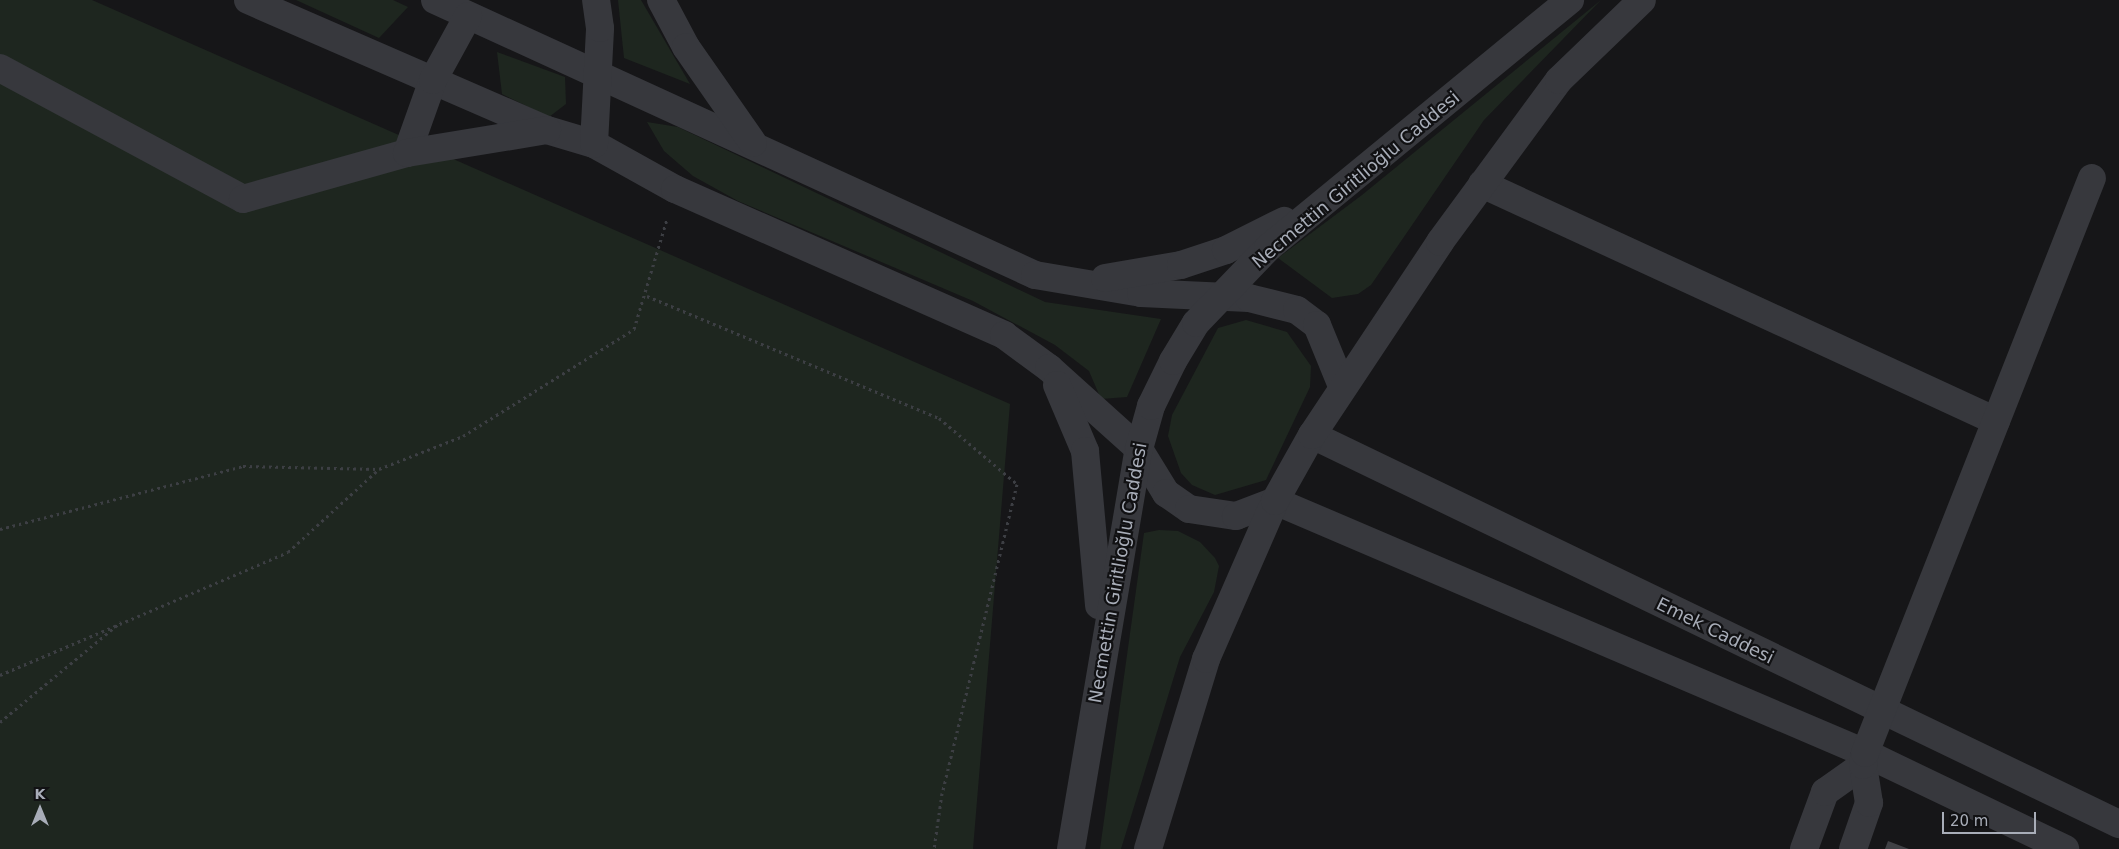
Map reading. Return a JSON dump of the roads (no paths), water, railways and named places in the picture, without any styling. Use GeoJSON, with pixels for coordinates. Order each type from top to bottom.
{"type":"FeatureCollection","features":[{"type":"Feature","properties":{"kind":"street"},"geometry":{"type":"LineString","coordinates":[[248,0],[548,130],[594,144],[675,189],[1004,335],[1048,368],[1139,449],[1166,493],[1189,509],[1236,516],[1275,501],[2066,849]]}},
{"type":"Feature","properties":{"kind":"street"},"geometry":{"type":"LineString","coordinates":[[434,0],[595,74],[753,142],[1035,275],[1141,293],[1273,302],[1297,310],[1316,324],[1342,386]]}},
{"type":"Feature","properties":{"kind":"street"},"geometry":{"type":"LineString","coordinates":[[594,144],[595,74],[600,28],[596,0]]}},
{"type":"Feature","properties":{"kind":"street"},"geometry":{"type":"LineString","coordinates":[[661,0],[686,47],[753,142]]}},
{"type":"Feature","properties":{"kind":"street","name":"Necmettin Giritlioğlu Caddesi"},"geometry":{"type":"LineString","coordinates":[[1071,849],[1139,449],[1151,406],[1173,361],[1196,323],[1268,248],[1570,0]]}},
{"type":"Feature","properties":{"kind":"street"},"geometry":{"type":"LineString","coordinates":[[1148,849],[1206,659],[1275,501],[1312,435],[1342,386],[1482,184],[1559,80],[1642,0]]}},
{"type":"Feature","properties":{"kind":"street"},"geometry":{"type":"LineString","coordinates":[[407,153],[433,80],[468,16]]}},
{"type":"Feature","properties":{"kind":"street"},"geometry":{"type":"LineString","coordinates":[[0,68],[243,199],[407,153],[548,130]]}},
{"type":"Feature","properties":{"kind":"street"},"geometry":{"type":"LineString","coordinates":[[1852,849],[1869,804],[1864,759],[2092,178]]}},
{"type":"Feature","properties":{"kind":"street"},"geometry":{"type":"LineString","coordinates":[[1482,184],[1996,421]]}},
{"type":"Feature","properties":{"kind":"street"},"geometry":{"type":"LineString","coordinates":[[1035,275],[1116,279],[1180,265],[1226,250],[1336,193]]}},
{"type":"Feature","properties":{"kind":"street"},"geometry":{"type":"LineString","coordinates":[[1048,368],[1077,426],[1091,483],[1100,621],[1096,693]]}},
{"type":"Feature","properties":{"kind":"street","name":"Emek Caddesi"},"geometry":{"type":"LineString","coordinates":[[1312,435],[2119,824]]}},
{"type":"Feature","properties":{"kind":"street"},"geometry":{"type":"LineString","coordinates":[[1804,849],[1825,792],[1864,759]]}}]}
